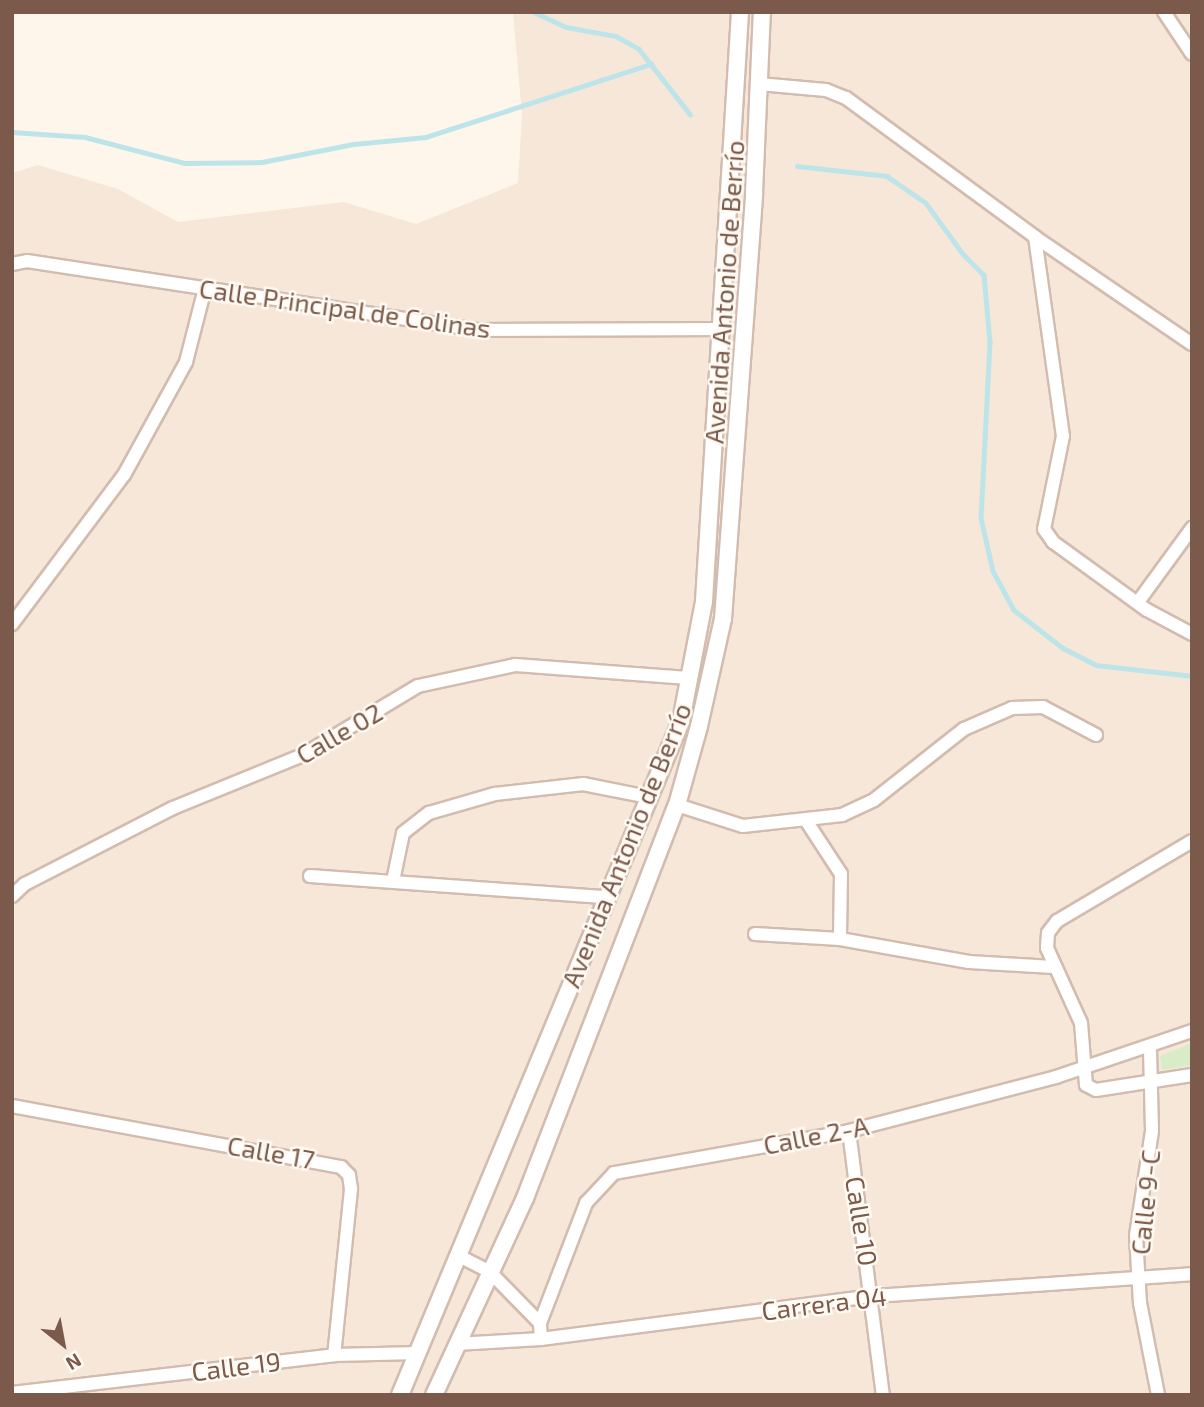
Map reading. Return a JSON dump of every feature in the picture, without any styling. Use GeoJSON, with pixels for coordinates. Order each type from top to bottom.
{"type":"FeatureCollection","features":[{"type":"Feature","properties":{"kind":"street","name":"Avenida Antonio de Berrío"},"geometry":{"type":"LineString","coordinates":[[400,1395],[681,720],[704,601],[723,329],[740,12]]}},
{"type":"Feature","properties":{"kind":"street","name":"Avenida Antonio de Berrío"},"geometry":{"type":"LineString","coordinates":[[435,1395],[525,1198],[677,805],[723,619],[762,12]]}},
{"type":"Feature","properties":{"kind":"street"},"geometry":{"type":"LineString","coordinates":[[1164,12],[1192,54]]}},
{"type":"Feature","properties":{"kind":"street"},"geometry":{"type":"LineString","coordinates":[[759,84],[826,90],[846,98],[1035,237],[1192,344]]}},
{"type":"Feature","properties":{"kind":"street"},"geometry":{"type":"LineString","coordinates":[[1035,237],[1063,436],[1044,529],[1053,542],[1138,602],[1192,634]]}},
{"type":"Feature","properties":{"kind":"street","name":"Calle Principal de Colinas"},"geometry":{"type":"LineString","coordinates":[[12,264],[27,261],[477,330],[723,329]]}},
{"type":"Feature","properties":{"kind":"street"},"geometry":{"type":"LineString","coordinates":[[12,624],[124,475],[186,362],[205,288]]}},
{"type":"Feature","properties":{"kind":"street"},"geometry":{"type":"LineString","coordinates":[[1138,602],[1192,528]]}},
{"type":"Feature","properties":{"kind":"street","name":"Calle 02"},"geometry":{"type":"LineString","coordinates":[[12,896],[25,884],[173,808],[303,755],[418,686],[515,666],[689,678]]}},
{"type":"Feature","properties":{"kind":"street"},"geometry":{"type":"LineString","coordinates":[[677,805],[743,826],[807,822],[842,815],[874,800],[964,729],[1002,710],[1043,707],[1096,735]]}},
{"type":"Feature","properties":{"kind":"street"},"geometry":{"type":"LineString","coordinates":[[393,881],[403,833],[429,813],[495,794],[583,784],[648,797]]}},
{"type":"Feature","properties":{"kind":"street"},"geometry":{"type":"LineString","coordinates":[[807,822],[841,874],[840,939]]}},
{"type":"Feature","properties":{"kind":"street"},"geometry":{"type":"LineString","coordinates":[[1192,841],[1057,921],[1048,933],[1046,948],[1081,1023],[1086,1085],[1096,1090],[1192,1075]]}},
{"type":"Feature","properties":{"kind":"street"},"geometry":{"type":"LineString","coordinates":[[310,876],[606,897]]}},
{"type":"Feature","properties":{"kind":"street"},"geometry":{"type":"LineString","coordinates":[[755,934],[840,939],[969,962],[1053,967]]}},
{"type":"Feature","properties":{"kind":"street","name":"Calle 2-A"},"geometry":{"type":"LineString","coordinates":[[541,1339],[540,1323],[586,1203],[614,1173],[640,1165],[849,1131],[1086,1068],[1150,1049],[1192,1031]]}},
{"type":"Feature","properties":{"kind":"street","name":"Calle 9-C"},"geometry":{"type":"LineString","coordinates":[[1150,1049],[1153,1082],[1152,1132],[1136,1236],[1145,1336],[1158,1395]]}},
{"type":"Feature","properties":{"kind":"street","name":"Calle 17"},"geometry":{"type":"LineString","coordinates":[[12,1106],[341,1167],[349,1175],[351,1189],[334,1355]]}},
{"type":"Feature","properties":{"kind":"street","name":"Calle 10"},"geometry":{"type":"LineString","coordinates":[[849,1131],[873,1296],[883,1395]]}},
{"type":"Feature","properties":{"kind":"street"},"geometry":{"type":"LineString","coordinates":[[459,1256],[490,1272],[540,1323]]}},
{"type":"Feature","properties":{"kind":"street","name":"Carrera 04"},"geometry":{"type":"LineString","coordinates":[[456,1344],[541,1339],[873,1296],[1139,1281],[1192,1274]]}},
{"type":"Feature","properties":{"kind":"street","name":"Calle 19"},"geometry":{"type":"LineString","coordinates":[[12,1393],[334,1355],[419,1353]]}},
{"type":"Feature","properties":{"kind":"shaded area"},"geometry":{"type":"Polygon","coordinates":[[[513,12],[1192,12],[1192,1395],[12,1395],[12,173],[38,165],[118,189],[178,222],[344,202],[416,224],[518,183],[522,115],[513,12]]]}},
{"type":"Feature","properties":{"kind":"green space"},"geometry":{"type":"Polygon","coordinates":[[[1192,1043],[1192,1065],[1162,1070],[1160,1056],[1192,1043]]]}},
{"type":"Feature","properties":{"kind":"waterway"},"geometry":{"type":"LineString","coordinates":[[534,12],[566,27],[616,36],[639,49],[690,114]]}},
{"type":"Feature","properties":{"kind":"waterway"},"geometry":{"type":"LineString","coordinates":[[12,132],[85,137],[185,163],[262,162],[354,144],[426,137],[651,64]]}},
{"type":"Feature","properties":{"kind":"waterway"},"geometry":{"type":"LineString","coordinates":[[797,166],[887,176],[926,203],[963,254],[984,275],[990,342],[981,518],[993,571],[1014,610],[1063,648],[1096,665],[1192,676]]}}]}
